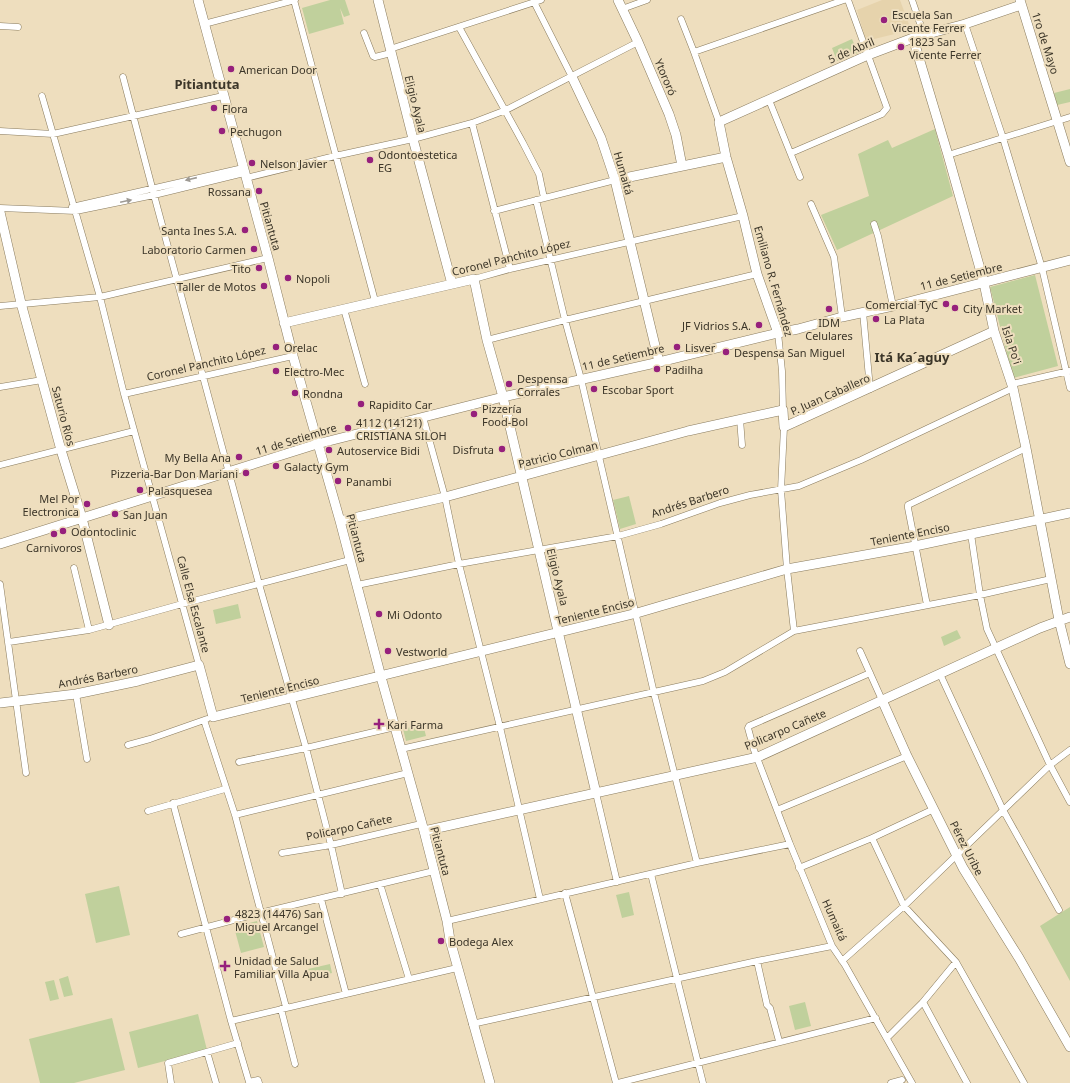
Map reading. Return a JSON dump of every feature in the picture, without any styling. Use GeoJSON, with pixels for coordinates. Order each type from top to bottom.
{"type":"FeatureCollection","features":[{"type":"Feature","properties":{"kind":"street","name":"Pitiantuta"},"geometry":{"type":"LineString","coordinates":[[198,0],[268,258],[284,323],[340,521],[423,828],[472,1024],[490,1083]]}},
{"type":"Feature","properties":{"kind":"street"},"geometry":{"type":"LineString","coordinates":[[204,24],[294,0],[375,302]]}},
{"type":"Feature","properties":{"kind":"street","name":"Eligio Ayala"},"geometry":{"type":"LineString","coordinates":[[378,0],[412,139],[452,284]]}},
{"type":"Feature","properties":{"kind":"street"},"geometry":{"type":"LineString","coordinates":[[364,33],[373,56],[375,57],[541,0]]}},
{"type":"Feature","properties":{"kind":"street","name":"Ytororó"},"geometry":{"type":"LineString","coordinates":[[618,0],[669,114],[676,135],[682,166]]}},
{"type":"Feature","properties":{"kind":"street"},"geometry":{"type":"LineString","coordinates":[[622,9],[647,0]]}},
{"type":"Feature","properties":{"kind":"street"},"geometry":{"type":"LineString","coordinates":[[694,52],[844,0]]}},
{"type":"Feature","properties":{"kind":"street"},"geometry":{"type":"LineString","coordinates":[[791,153],[882,114],[887,108],[848,0]]}},
{"type":"Feature","properties":{"kind":"street"},"geometry":{"type":"LineString","coordinates":[[912,0],[924,35]]}},
{"type":"Feature","properties":{"kind":"street","name":"Humaitá"},"geometry":{"type":"LineString","coordinates":[[534,2],[601,138],[615,180],[659,362]]}},
{"type":"Feature","properties":{"kind":"street","name":"5 de Abril"},"geometry":{"type":"LineString","coordinates":[[719,122],[868,55],[913,38],[965,24],[1020,2]]}},
{"type":"Feature","properties":{"kind":"street","name":"1ro de Mayo"},"geometry":{"type":"LineString","coordinates":[[1020,2],[1070,162]]}},
{"type":"Feature","properties":{"kind":"street","name":"Emiliano R. Fernández"},"geometry":{"type":"LineString","coordinates":[[681,19],[719,122],[726,157],[743,216],[757,274],[778,332],[782,370],[784,428],[781,490],[787,570],[794,631]]}},
{"type":"Feature","properties":{"kind":"street"},"geometry":{"type":"LineString","coordinates":[[965,24],[1003,138],[1042,268],[1068,371],[1070,388]]}},
{"type":"Feature","properties":{"kind":"street"},"geometry":{"type":"LineString","coordinates":[[0,26],[18,27]]}},
{"type":"Feature","properties":{"kind":"street"},"geometry":{"type":"LineString","coordinates":[[459,27],[523,143],[538,174],[544,198]]}},
{"type":"Feature","properties":{"kind":"street","name":"Isla Po'i"},"geometry":{"type":"LineString","coordinates":[[913,38],[984,283],[994,331],[1012,386],[1026,448],[1059,620],[1070,664]]}},
{"type":"Feature","properties":{"kind":"street"},"geometry":{"type":"LineString","coordinates":[[75,209],[152,188],[335,156],[412,139],[472,122],[506,110],[638,42]]}},
{"type":"Feature","properties":{"kind":"street"},"geometry":{"type":"LineString","coordinates":[[123,76],[132,116],[259,584],[332,845],[342,894]]}},
{"type":"Feature","properties":{"kind":"street","name":"Calle Elsa Escalante"},"geometry":{"type":"LineString","coordinates":[[42,96],[100,297],[124,394],[198,665],[209,719]]}},
{"type":"Feature","properties":{"kind":"street"},"geometry":{"type":"LineString","coordinates":[[0,131],[53,134],[223,96]]}},
{"type":"Feature","properties":{"kind":"street"},"geometry":{"type":"LineString","coordinates":[[769,100],[800,176]]}},
{"type":"Feature","properties":{"kind":"street"},"geometry":{"type":"LineString","coordinates":[[948,155],[1070,117]]}},
{"type":"Feature","properties":{"kind":"street"},"geometry":{"type":"LineString","coordinates":[[472,122],[510,269]]}},
{"type":"Feature","properties":{"kind":"street"},"geometry":{"type":"LineString","coordinates":[[494,211],[615,180],[726,157]]}},
{"type":"Feature","properties":{"kind":"street"},"geometry":{"type":"LineString","coordinates":[[0,208],[75,209],[154,195],[244,173]]}},
{"type":"Feature","properties":{"kind":"street"},"geometry":{"type":"LineString","coordinates":[[536,200],[581,379],[598,456],[637,613],[654,693],[697,863]]}},
{"type":"Feature","properties":{"kind":"street"},"geometry":{"type":"LineString","coordinates":[[811,204],[834,257],[842,317]]}},
{"type":"Feature","properties":{"kind":"street","name":"Saturio Ríos"},"geometry":{"type":"LineString","coordinates":[[0,212],[21,303],[61,450],[82,518],[109,625]]}},
{"type":"Feature","properties":{"kind":"street","name":"Coronel Panchito López"},"geometry":{"type":"LineString","coordinates":[[284,323],[629,241],[743,216]]}},
{"type":"Feature","properties":{"kind":"street"},"geometry":{"type":"LineString","coordinates":[[874,224],[893,306]]}},
{"type":"Feature","properties":{"kind":"street"},"geometry":{"type":"LineString","coordinates":[[0,306],[100,297],[268,258]]}},
{"type":"Feature","properties":{"kind":"street","name":"11 de Setiembre"},"geometry":{"type":"LineString","coordinates":[[0,544],[317,444],[502,397],[659,362],[778,332],[798,329],[842,317],[893,306],[1070,260]]}},
{"type":"Feature","properties":{"kind":"street"},"geometry":{"type":"LineString","coordinates":[[487,340],[757,274]]}},
{"type":"Feature","properties":{"kind":"street","name":"Eligio Ayala"},"geometry":{"type":"LineString","coordinates":[[474,279],[487,340],[559,633],[617,882]]}},
{"type":"Feature","properties":{"kind":"street"},"geometry":{"type":"LineString","coordinates":[[344,309],[365,384]]}},
{"type":"Feature","properties":{"kind":"street"},"geometry":{"type":"LineString","coordinates":[[863,312],[870,389]]}},
{"type":"Feature","properties":{"kind":"street","name":"P. Juan Caballero"},"geometry":{"type":"LineString","coordinates":[[784,428],[994,331]]}},
{"type":"Feature","properties":{"kind":"street","name":"Coronel Panchito López"},"geometry":{"type":"LineString","coordinates":[[124,394],[293,356]]}},
{"type":"Feature","properties":{"kind":"street","name":"Andrés Barbero"},"geometry":{"type":"LineString","coordinates":[[357,585],[459,564],[618,536],[661,524],[720,503],[750,495],[799,486],[861,460],[1012,386],[1068,371]]}},
{"type":"Feature","properties":{"kind":"street"},"geometry":{"type":"LineString","coordinates":[[0,387],[42,380]]}},
{"type":"Feature","properties":{"kind":"street","name":"Patricio Colman"},"geometry":{"type":"LineString","coordinates":[[340,521],[445,497],[688,431],[783,410]]}},
{"type":"Feature","properties":{"kind":"street"},"geometry":{"type":"LineString","coordinates":[[423,417],[445,497],[459,564],[500,727],[540,899]]}},
{"type":"Feature","properties":{"kind":"street"},"geometry":{"type":"LineString","coordinates":[[740,419],[742,445]]}},
{"type":"Feature","properties":{"kind":"street"},"geometry":{"type":"LineString","coordinates":[[0,465],[134,431]]}},
{"type":"Feature","properties":{"kind":"street"},"geometry":{"type":"LineString","coordinates":[[927,605],[908,508],[911,503],[1026,448]]}},
{"type":"Feature","properties":{"kind":"street","name":"Teniente Enciso"},"geometry":{"type":"LineString","coordinates":[[128,745],[209,719],[637,613],[787,570],[915,546],[1070,513]]}},
{"type":"Feature","properties":{"kind":"street"},"geometry":{"type":"LineString","coordinates":[[971,534],[980,595],[987,629],[1050,765],[1070,802]]}},
{"type":"Feature","properties":{"kind":"street"},"geometry":{"type":"LineString","coordinates":[[9,642],[89,630],[350,560]]}},
{"type":"Feature","properties":{"kind":"street"},"geometry":{"type":"LineString","coordinates":[[74,568],[89,630]]}},
{"type":"Feature","properties":{"kind":"street"},"geometry":{"type":"LineString","coordinates":[[401,749],[703,682],[743,662],[794,631],[980,595],[1051,579]]}},
{"type":"Feature","properties":{"kind":"street"},"geometry":{"type":"LineString","coordinates":[[0,584],[26,773]]}},
{"type":"Feature","properties":{"kind":"street","name":"Policarpo Cañete"},"geometry":{"type":"LineString","coordinates":[[282,853],[332,845],[518,809],[758,757],[996,648],[1059,620],[1070,617]]}},
{"type":"Feature","properties":{"kind":"street","name":"Pérez Uribe"},"geometry":{"type":"LineString","coordinates":[[860,651],[956,856],[1019,958],[1070,1047]]}},
{"type":"Feature","properties":{"kind":"street","name":"Andrés Barbero"},"geometry":{"type":"LineString","coordinates":[[0,703],[76,694],[138,681],[198,665]]}},
{"type":"Feature","properties":{"kind":"street","name":"Humaitá"},"geometry":{"type":"LineString","coordinates":[[870,672],[749,726],[748,731],[799,868],[832,946],[876,1018],[912,1083]]}},
{"type":"Feature","properties":{"kind":"street"},"geometry":{"type":"LineString","coordinates":[[940,674],[1003,810],[1059,910]]}},
{"type":"Feature","properties":{"kind":"street"},"geometry":{"type":"LineString","coordinates":[[76,694],[87,759]]}},
{"type":"Feature","properties":{"kind":"street"},"geometry":{"type":"LineString","coordinates":[[209,719],[225,788],[234,815],[260,913],[295,1064]]}},
{"type":"Feature","properties":{"kind":"street"},"geometry":{"type":"LineString","coordinates":[[239,762],[395,727]]}},
{"type":"Feature","properties":{"kind":"street"},"geometry":{"type":"LineString","coordinates":[[842,961],[904,906],[1050,765],[1070,750]]}},
{"type":"Feature","properties":{"kind":"street"},"geometry":{"type":"LineString","coordinates":[[778,810],[908,756]]}},
{"type":"Feature","properties":{"kind":"street"},"geometry":{"type":"LineString","coordinates":[[234,815],[408,773]]}},
{"type":"Feature","properties":{"kind":"street"},"geometry":{"type":"LineString","coordinates":[[148,811],[225,788]]}},
{"type":"Feature","properties":{"kind":"street"},"geometry":{"type":"LineString","coordinates":[[173,803],[249,1082],[256,1080],[259,1083]]}},
{"type":"Feature","properties":{"kind":"street"},"geometry":{"type":"LineString","coordinates":[[799,868],[872,838],[934,809]]}},
{"type":"Feature","properties":{"kind":"street"},"geometry":{"type":"LineString","coordinates":[[872,838],[904,906],[956,962],[1024,1083]]}},
{"type":"Feature","properties":{"kind":"street"},"geometry":{"type":"LineString","coordinates":[[447,921],[697,863],[790,844]]}},
{"type":"Feature","properties":{"kind":"street"},"geometry":{"type":"LineString","coordinates":[[181,934],[260,913],[434,871]]}},
{"type":"Feature","properties":{"kind":"street"},"geometry":{"type":"LineString","coordinates":[[651,874],[703,1083]]}},
{"type":"Feature","properties":{"kind":"street"},"geometry":{"type":"LineString","coordinates":[[380,884],[409,979]]}},
{"type":"Feature","properties":{"kind":"street"},"geometry":{"type":"LineString","coordinates":[[565,893],[617,1083],[699,1063],[779,1041],[876,1018]]}},
{"type":"Feature","properties":{"kind":"street"},"geometry":{"type":"LineString","coordinates":[[322,899],[346,994]]}},
{"type":"Feature","properties":{"kind":"street"},"geometry":{"type":"LineString","coordinates":[[472,1024],[677,978],[832,946]]}},
{"type":"Feature","properties":{"kind":"street"},"geometry":{"type":"LineString","coordinates":[[757,961],[767,1004],[770,1008],[779,1041]]}},
{"type":"Feature","properties":{"kind":"street"},"geometry":{"type":"LineString","coordinates":[[887,1038],[923,1002],[956,962]]}},
{"type":"Feature","properties":{"kind":"street"},"geometry":{"type":"LineString","coordinates":[[232,1021],[457,968]]}},
{"type":"Feature","properties":{"kind":"street"},"geometry":{"type":"LineString","coordinates":[[923,1002],[967,1083]]}},
{"type":"Feature","properties":{"kind":"street"},"geometry":{"type":"LineString","coordinates":[[171,1083],[168,1063],[238,1043]]}},
{"type":"Feature","properties":{"kind":"street"},"geometry":{"type":"LineString","coordinates":[[207,1052],[216,1083]]}},
{"type":"Feature","properties":{"kind":"street"},"geometry":{"type":"LineString","coordinates":[[891,1083],[902,1080]]}},
{"type":"Feature","properties":{"kind":"shaded area","name":"Escuela San Vicente Ferrer"},"geometry":{"type":"Polygon","coordinates":[[[882,0],[900,0],[911,30],[866,41],[857,10],[882,0]]]}},
{"type":"Feature","properties":{"kind":"green space"},"geometry":{"type":"Polygon","coordinates":[[[330,0],[345,0],[350,15],[344,17],[340,8],[344,24],[309,34],[302,8],[330,0]]]}},
{"type":"Feature","properties":{"kind":"green space"},"geometry":{"type":"Polygon","coordinates":[[[852,39],[858,53],[837,61],[832,48],[852,39]]]}},
{"type":"Feature","properties":{"kind":"green space"},"geometry":{"type":"Polygon","coordinates":[[[1070,89],[1070,102],[1057,105],[1054,93],[1070,89]]]}},
{"type":"Feature","properties":{"kind":"green space"},"geometry":{"type":"Polygon","coordinates":[[[935,129],[953,196],[837,250],[821,215],[869,196],[858,154],[888,140],[892,148],[935,129]]]}},
{"type":"Feature","properties":{"kind":"green space"},"geometry":{"type":"Polygon","coordinates":[[[1035,275],[1058,366],[1013,378],[990,287],[1035,275]]]}},
{"type":"Feature","properties":{"kind":"green space"},"geometry":{"type":"Polygon","coordinates":[[[629,496],[636,524],[620,529],[613,500],[629,496]]]}},
{"type":"Feature","properties":{"kind":"green space"},"geometry":{"type":"Polygon","coordinates":[[[238,604],[241,618],[216,624],[213,610],[238,604]]]}},
{"type":"Feature","properties":{"kind":"green space"},"geometry":{"type":"Polygon","coordinates":[[[957,630],[961,638],[944,646],[941,637],[957,630]]]}},
{"type":"Feature","properties":{"kind":"green space"},"geometry":{"type":"Polygon","coordinates":[[[423,724],[426,736],[406,741],[403,729],[423,724]]]}},
{"type":"Feature","properties":{"kind":"green space"},"geometry":{"type":"Polygon","coordinates":[[[119,886],[130,935],[96,943],[85,894],[119,886]]]}},
{"type":"Feature","properties":{"kind":"green space"},"geometry":{"type":"Polygon","coordinates":[[[629,892],[634,915],[622,918],[616,895],[629,892]]]}},
{"type":"Feature","properties":{"kind":"green space"},"geometry":{"type":"Polygon","coordinates":[[[1070,907],[1070,981],[1040,926],[1070,907]]]}},
{"type":"Feature","properties":{"kind":"green space"},"geometry":{"type":"Polygon","coordinates":[[[257,921],[264,947],[241,953],[234,927],[257,921]]]}},
{"type":"Feature","properties":{"kind":"green space"},"geometry":{"type":"Polygon","coordinates":[[[330,964],[332,973],[310,978],[308,969],[330,964]]]}},
{"type":"Feature","properties":{"kind":"green space"},"geometry":{"type":"Polygon","coordinates":[[[68,976],[73,995],[64,997],[59,979],[68,976]]]}},
{"type":"Feature","properties":{"kind":"green space"},"geometry":{"type":"Polygon","coordinates":[[[54,980],[59,999],[50,1001],[45,982],[54,980]]]}},
{"type":"Feature","properties":{"kind":"green space"},"geometry":{"type":"Polygon","coordinates":[[[805,1002],[811,1026],[795,1030],[789,1006],[805,1002]]]}},
{"type":"Feature","properties":{"kind":"green space"},"geometry":{"type":"Polygon","coordinates":[[[198,1014],[207,1050],[138,1068],[129,1032],[198,1014]]]}},
{"type":"Feature","properties":{"kind":"green space"},"geometry":{"type":"Polygon","coordinates":[[[112,1018],[125,1070],[74,1083],[40,1083],[29,1039],[112,1018]]]}},
{"type":"Feature","properties":{"kind":"place","name":"Escuela San Vicente Ferrer"},"geometry":{"type":"Point","coordinates":[884,20]}},
{"type":"Feature","properties":{"kind":"place","name":"1823 San Vicente Ferrer"},"geometry":{"type":"Point","coordinates":[901,47]}},
{"type":"Feature","properties":{"kind":"place","name":"American Door"},"geometry":{"type":"Point","coordinates":[231,69]}},
{"type":"Feature","properties":{"kind":"place","name":"Flora"},"geometry":{"type":"Point","coordinates":[214,108]}},
{"type":"Feature","properties":{"kind":"place","name":"Pechugon"},"geometry":{"type":"Point","coordinates":[222,131]}},
{"type":"Feature","properties":{"kind":"place","name":"Odontoestetica EG"},"geometry":{"type":"Point","coordinates":[370,160]}},
{"type":"Feature","properties":{"kind":"place","name":"Nelson Javier"},"geometry":{"type":"Point","coordinates":[252,163]}},
{"type":"Feature","properties":{"kind":"place","name":"Rossana"},"geometry":{"type":"Point","coordinates":[259,191]}},
{"type":"Feature","properties":{"kind":"place","name":"Santa Ines S.A."},"geometry":{"type":"Point","coordinates":[245,230]}},
{"type":"Feature","properties":{"kind":"place","name":"Laboratorio Carmen"},"geometry":{"type":"Point","coordinates":[254,249]}},
{"type":"Feature","properties":{"kind":"place","name":"Tito"},"geometry":{"type":"Point","coordinates":[259,268]}},
{"type":"Feature","properties":{"kind":"place","name":"Nopoli"},"geometry":{"type":"Point","coordinates":[288,278]}},
{"type":"Feature","properties":{"kind":"place","name":"Taller de Motos"},"geometry":{"type":"Point","coordinates":[264,286]}},
{"type":"Feature","properties":{"kind":"place","name":"Comercial TyC"},"geometry":{"type":"Point","coordinates":[946,304]}},
{"type":"Feature","properties":{"kind":"place","name":"City Market"},"geometry":{"type":"Point","coordinates":[955,308]}},
{"type":"Feature","properties":{"kind":"place","name":"IDM Celulares"},"geometry":{"type":"Point","coordinates":[829,309]}},
{"type":"Feature","properties":{"kind":"place","name":"La Plata"},"geometry":{"type":"Point","coordinates":[876,319]}},
{"type":"Feature","properties":{"kind":"place","name":"JF Vidrios S.A."},"geometry":{"type":"Point","coordinates":[759,325]}},
{"type":"Feature","properties":{"kind":"place","name":"Orelac"},"geometry":{"type":"Point","coordinates":[276,347]}},
{"type":"Feature","properties":{"kind":"place","name":"Lisver"},"geometry":{"type":"Point","coordinates":[677,347]}},
{"type":"Feature","properties":{"kind":"place","name":"Despensa San Miguel"},"geometry":{"type":"Point","coordinates":[726,352]}},
{"type":"Feature","properties":{"kind":"place","name":"Padilha"},"geometry":{"type":"Point","coordinates":[657,369]}},
{"type":"Feature","properties":{"kind":"place","name":"Electro-Mec"},"geometry":{"type":"Point","coordinates":[276,371]}},
{"type":"Feature","properties":{"kind":"place","name":"Despensa Corrales"},"geometry":{"type":"Point","coordinates":[509,384]}},
{"type":"Feature","properties":{"kind":"place","name":"Escobar Sport"},"geometry":{"type":"Point","coordinates":[594,389]}},
{"type":"Feature","properties":{"kind":"place","name":"Rondna"},"geometry":{"type":"Point","coordinates":[295,393]}},
{"type":"Feature","properties":{"kind":"place","name":"Rapidito Car"},"geometry":{"type":"Point","coordinates":[361,404]}},
{"type":"Feature","properties":{"kind":"place","name":"Pizzería Food-Bol"},"geometry":{"type":"Point","coordinates":[474,414]}},
{"type":"Feature","properties":{"kind":"place","name":"4112 (14121) CRISTIANA SILOH"},"geometry":{"type":"Point","coordinates":[348,428]}},
{"type":"Feature","properties":{"kind":"place","name":"Disfruta"},"geometry":{"type":"Point","coordinates":[502,449]}},
{"type":"Feature","properties":{"kind":"place","name":"Autoservice Bidi"},"geometry":{"type":"Point","coordinates":[329,450]}},
{"type":"Feature","properties":{"kind":"place","name":"My Bella Ana"},"geometry":{"type":"Point","coordinates":[239,457]}},
{"type":"Feature","properties":{"kind":"place","name":"Galacty Gym"},"geometry":{"type":"Point","coordinates":[276,466]}},
{"type":"Feature","properties":{"kind":"place","name":"Pizzeria-Bar Don Mariani"},"geometry":{"type":"Point","coordinates":[246,473]}},
{"type":"Feature","properties":{"kind":"place","name":"Panambi"},"geometry":{"type":"Point","coordinates":[338,481]}},
{"type":"Feature","properties":{"kind":"place","name":"Palasquesea"},"geometry":{"type":"Point","coordinates":[140,490]}},
{"type":"Feature","properties":{"kind":"place","name":"Mel Por Electronica"},"geometry":{"type":"Point","coordinates":[87,504]}},
{"type":"Feature","properties":{"kind":"place","name":"San Juan"},"geometry":{"type":"Point","coordinates":[115,514]}},
{"type":"Feature","properties":{"kind":"place","name":"Odontoclinic"},"geometry":{"type":"Point","coordinates":[63,531]}},
{"type":"Feature","properties":{"kind":"place","name":"Carnivoros"},"geometry":{"type":"Point","coordinates":[54,534]}},
{"type":"Feature","properties":{"kind":"place","name":"Mi Odonto"},"geometry":{"type":"Point","coordinates":[379,614]}},
{"type":"Feature","properties":{"kind":"place","name":"Vestworld"},"geometry":{"type":"Point","coordinates":[388,651]}},
{"type":"Feature","properties":{"kind":"place","name":"Kari Farma"},"geometry":{"type":"Point","coordinates":[379,724]}},
{"type":"Feature","properties":{"kind":"place","name":"4823 (14476) San Miguel Arcangel"},"geometry":{"type":"Point","coordinates":[227,919]}},
{"type":"Feature","properties":{"kind":"place","name":"Bodega Alex"},"geometry":{"type":"Point","coordinates":[441,941]}},
{"type":"Feature","properties":{"kind":"place","name":"Unidad de Salud Familiar Villa Apua"},"geometry":{"type":"Point","coordinates":[225,966]}},
{"type":"Feature","properties":{"kind":"district","name":"Pitiantuta"},"geometry":{"type":"Point","coordinates":[207,84]}},
{"type":"Feature","properties":{"kind":"district","name":"Itá Ka´aguy"},"geometry":{"type":"Point","coordinates":[912,357]}}]}
